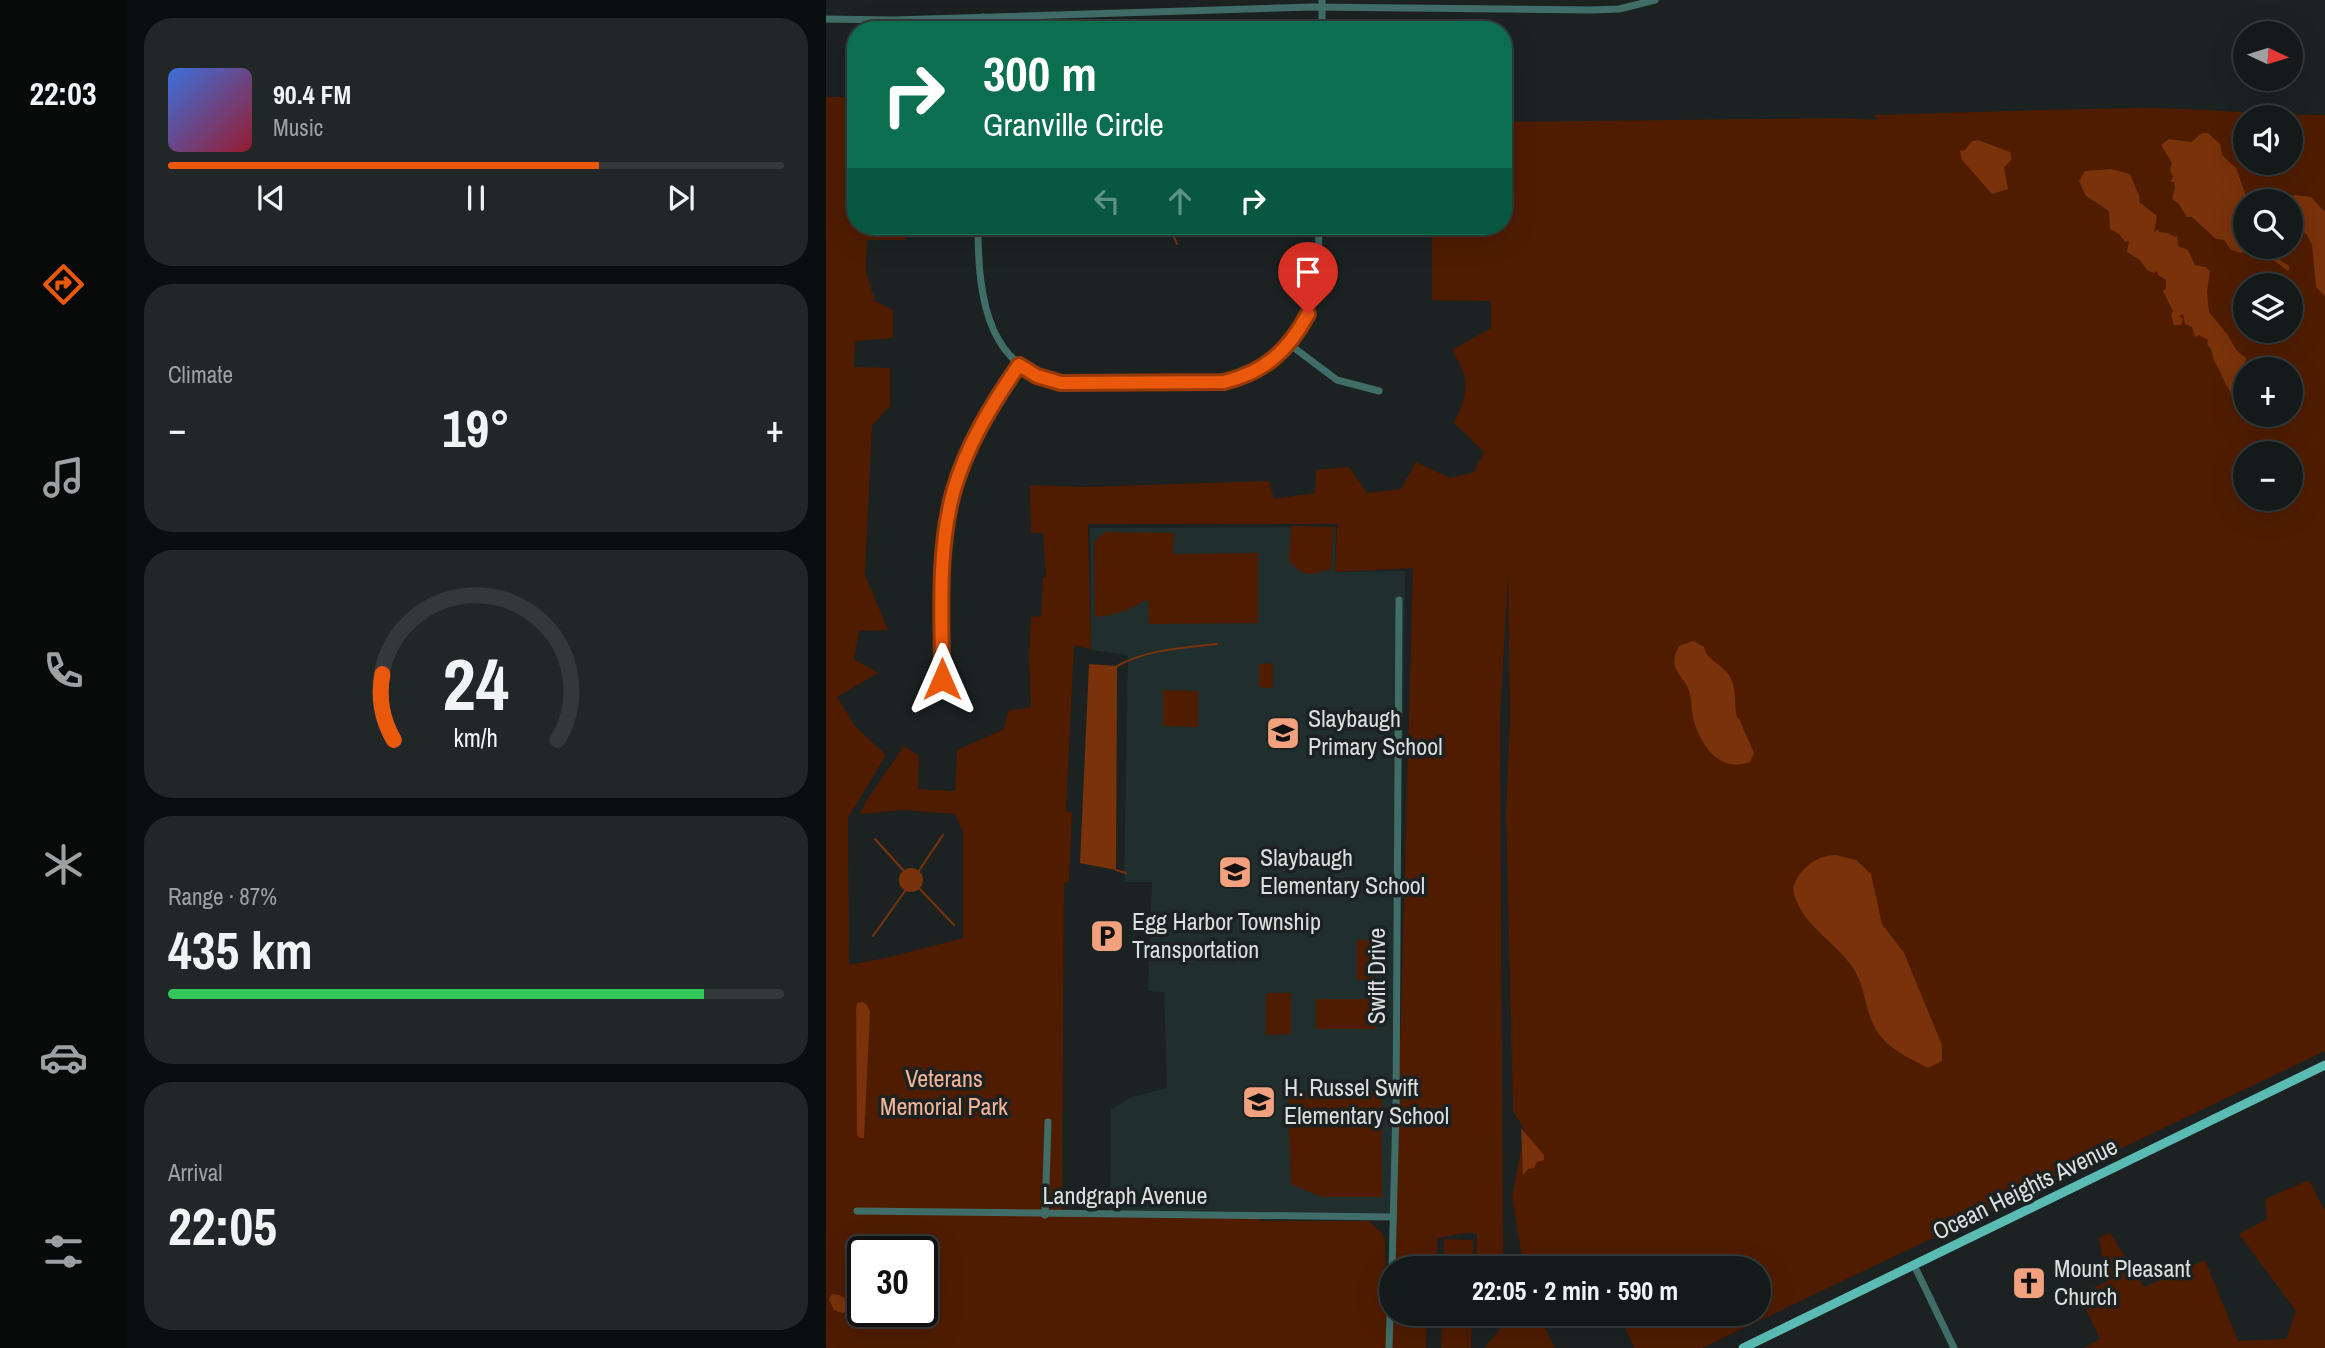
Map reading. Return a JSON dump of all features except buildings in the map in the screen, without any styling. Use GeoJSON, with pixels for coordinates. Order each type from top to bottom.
{"type":"FeatureCollection","features":[{"type":"Feature","properties":{"kind":"main road","name":"Ocean Heights Avenue"},"geometry":{"type":"LineString","coordinates":[[1743,1348],[2325,1065]]}},
{"type":"Feature","properties":{"kind":"street"},"geometry":{"type":"LineString","coordinates":[[826,19],[893,20],[1322,4],[1592,10],[1619,9],[1655,0]]}},
{"type":"Feature","properties":{"kind":"street"},"geometry":{"type":"LineString","coordinates":[[983,17],[983,21]]}},
{"type":"Feature","properties":{"kind":"street"},"geometry":{"type":"LineString","coordinates":[[978,235],[978,260],[989,320],[999,343],[1019,365],[1037,376],[1061,383],[1212,383],[1249,374],[1276,358],[1302,325],[1312,301],[1317,276],[1319,235]]}},
{"type":"Feature","properties":{"kind":"street"},"geometry":{"type":"LineString","coordinates":[[1289,344],[1337,380],[1379,391]]}},
{"type":"Feature","properties":{"kind":"street"},"geometry":{"type":"LineString","coordinates":[[942,679],[942,565],[951,501],[973,441],[994,402],[1019,365]]}},
{"type":"Feature","properties":{"kind":"street","name":"Swift Drive"},"geometry":{"type":"LineString","coordinates":[[1392,1256],[1396,1097],[1399,600]]}},
{"type":"Feature","properties":{"kind":"street"},"geometry":{"type":"LineString","coordinates":[[1045,1215],[1048,1122]]}},
{"type":"Feature","properties":{"kind":"street","name":"Landgraph Avenue"},"geometry":{"type":"LineString","coordinates":[[857,1211],[1393,1217]]}},
{"type":"Feature","properties":{"kind":"street"},"geometry":{"type":"LineString","coordinates":[[1914,1265],[1954,1348]]}},
{"type":"Feature","properties":{"kind":"street"},"geometry":{"type":"LineString","coordinates":[[1389,1348],[1390,1326]]}},
{"type":"Feature","properties":{"kind":"shaded area"},"geometry":{"type":"Polygon","coordinates":[[[2202,133],[2208,133],[2220,144],[2222,155],[2233,165],[2233,175],[2239,175],[2244,189],[2233,189],[2233,251],[2224,240],[2216,239],[2192,217],[2187,217],[2172,199],[2175,187],[2174,182],[2170,182],[2173,177],[2170,170],[2172,163],[2161,145],[2169,139],[2191,142],[2202,133]]]}},
{"type":"Feature","properties":{"kind":"shaded area"},"geometry":{"type":"Polygon","coordinates":[[[1978,140],[2010,152],[2012,159],[2004,168],[2008,189],[1992,194],[1962,160],[1960,151],[1965,150],[1972,141],[1978,140]]]}},
{"type":"Feature","properties":{"kind":"shaded area"},"geometry":{"type":"Polygon","coordinates":[[[2111,169],[2130,174],[2140,198],[2139,202],[2157,216],[2154,232],[2158,229],[2159,232],[2175,237],[2177,235],[2178,246],[2188,250],[2195,265],[2210,271],[2207,292],[2209,312],[2237,351],[2245,357],[2233,357],[2233,395],[2214,361],[2208,340],[2199,335],[2195,337],[2192,327],[2185,324],[2183,314],[2179,316],[2183,319],[2181,325],[2174,325],[2171,315],[2173,311],[2163,291],[2166,288],[2166,280],[2158,275],[2157,271],[2154,273],[2147,270],[2140,260],[2127,252],[2129,241],[2125,242],[2119,234],[2110,229],[2109,211],[2086,196],[2079,181],[2085,171],[2111,169]]]}},
{"type":"Feature","properties":{"kind":"shaded area"},"geometry":{"type":"Polygon","coordinates":[[[2303,196],[2311,197],[2325,212],[2325,296],[2316,287],[2312,245],[2303,231],[2303,196]]]}},
{"type":"Feature","properties":{"kind":"shaded area"},"geometry":{"type":"Polygon","coordinates":[[[2269,259],[2279,259],[2290,268],[2288,271],[2269,259]]]}},
{"type":"Feature","properties":{"kind":"shaded area"},"geometry":{"type":"Polygon","coordinates":[[[1336,527],[1335,572],[1405,571],[1403,740],[1398,780],[1393,1217],[1110,1215],[1111,1109],[1132,1097],[1167,1088],[1164,992],[1148,991],[1152,882],[1124,882],[1128,655],[1091,650],[1090,528],[1336,527]]]}},
{"type":"Feature","properties":{"kind":"shaded area"},"geometry":{"type":"Polygon","coordinates":[[[1693,641],[1704,647],[1708,656],[1726,671],[1732,680],[1737,716],[1754,753],[1750,762],[1739,765],[1720,760],[1706,747],[1696,728],[1691,697],[1674,661],[1679,646],[1693,641]]]}},
{"type":"Feature","properties":{"kind":"shaded area"},"geometry":{"type":"Polygon","coordinates":[[[1089,664],[1117,666],[1116,870],[1080,863],[1089,664]]]}},
{"type":"Feature","properties":{"kind":"shaded area"},"geometry":{"type":"Polygon","coordinates":[[[1836,855],[1856,860],[1871,874],[1882,924],[1904,953],[1942,1045],[1942,1061],[1928,1068],[1899,1052],[1883,1039],[1872,1022],[1860,983],[1851,965],[1809,920],[1796,900],[1793,888],[1804,869],[1815,860],[1836,855]]]}},
{"type":"Feature","properties":{"kind":"shaded area"},"geometry":{"type":"Polygon","coordinates":[[[911,868],[920,871],[923,880],[920,889],[911,892],[902,889],[899,880],[902,871],[911,868]]]}},
{"type":"Feature","properties":{"kind":"shaded area"},"geometry":{"type":"Polygon","coordinates":[[[863,1002],[870,1012],[864,1138],[860,1138],[857,1135],[856,1010],[857,1003],[863,1002]]]}},
{"type":"Feature","properties":{"kind":"shaded area"},"geometry":{"type":"Polygon","coordinates":[[[1521,1128],[1544,1155],[1544,1160],[1537,1162],[1534,1168],[1528,1169],[1523,1175],[1521,1128]]]}},
{"type":"Feature","properties":{"kind":"shaded area"},"geometry":{"type":"Polygon","coordinates":[[[832,1294],[847,1299],[847,1312],[834,1310],[829,1299],[832,1294]]]}},
{"type":"Feature","properties":{"kind":"green space","name":"Veterans Memorial Park"},"geometry":{"type":"Polygon","coordinates":[[[826,97],[847,97],[847,235],[906,235],[906,240],[867,240],[866,272],[875,301],[893,310],[893,338],[855,341],[854,367],[890,368],[890,406],[872,426],[865,575],[888,630],[859,631],[854,659],[878,673],[837,697],[855,726],[886,755],[848,818],[849,965],[963,938],[963,832],[955,814],[903,810],[860,814],[904,746],[919,756],[918,789],[955,791],[957,750],[1004,729],[1008,711],[1031,707],[1031,617],[1041,616],[1043,577],[1046,577],[1043,533],[1031,533],[1030,485],[1085,487],[1269,481],[1274,499],[1315,493],[1316,470],[1349,467],[1367,493],[1401,489],[1416,462],[1450,478],[1474,472],[1484,452],[1454,423],[1463,403],[1465,386],[1462,370],[1452,350],[1491,328],[1491,301],[1432,300],[1432,235],[1512,235],[1512,122],[1843,118],[1877,120],[1874,115],[2139,108],[2233,112],[2233,175],[2303,175],[2303,115],[2325,115],[2325,1051],[1771,1315],[1771,1256],[1522,1256],[1512,1196],[1525,1131],[1513,1111],[1506,812],[1510,720],[1508,574],[1500,720],[1505,1256],[1476,1256],[1477,1234],[1467,1233],[1438,1238],[1437,1256],[1394,1256],[1413,568],[1335,572],[1337,524],[1088,524],[1091,650],[1074,645],[1066,811],[1072,812],[1069,882],[1064,883],[1062,1215],[1260,1216],[1260,1221],[1369,1221],[1381,1232],[1385,1241],[1385,1256],[1379,1256],[1379,1326],[1387,1326],[1387,1348],[826,1348],[826,97]]]}},
{"type":"Feature","properties":{"kind":"green space"},"geometry":{"type":"Polygon","coordinates":[[[1291,526],[1334,527],[1331,569],[1308,574],[1294,566],[1289,560],[1291,526]]]}},
{"type":"Feature","properties":{"kind":"green space"},"geometry":{"type":"Polygon","coordinates":[[[1105,532],[1174,533],[1173,554],[1258,553],[1258,623],[1149,624],[1148,599],[1123,611],[1095,617],[1094,542],[1105,532]]]}},
{"type":"Feature","properties":{"kind":"green space"},"geometry":{"type":"Polygon","coordinates":[[[1273,663],[1273,688],[1259,687],[1259,664],[1273,663]]]}},
{"type":"Feature","properties":{"kind":"green space"},"geometry":{"type":"Polygon","coordinates":[[[1163,690],[1198,691],[1198,727],[1163,726],[1163,690]]]}},
{"type":"Feature","properties":{"kind":"green space"},"geometry":{"type":"Polygon","coordinates":[[[1357,940],[1377,940],[1376,980],[1357,980],[1357,940]]]}},
{"type":"Feature","properties":{"kind":"green space"},"geometry":{"type":"Polygon","coordinates":[[[1266,993],[1291,993],[1291,1034],[1266,1035],[1266,993]]]}},
{"type":"Feature","properties":{"kind":"green space"},"geometry":{"type":"Polygon","coordinates":[[[1316,999],[1376,999],[1376,1029],[1316,1029],[1316,999]]]}},
{"type":"Feature","properties":{"kind":"green space"},"geometry":{"type":"Polygon","coordinates":[[[1351,1090],[1382,1092],[1382,1197],[1322,1197],[1291,1184],[1288,1100],[1296,1093],[1351,1090]]]}},
{"type":"Feature","properties":{"kind":"green space"},"geometry":{"type":"Polygon","coordinates":[[[2309,1180],[2325,1211],[2325,1348],[2084,1348],[2100,1339],[2079,1294],[2107,1282],[2099,1238],[2110,1233],[2144,1287],[2205,1260],[2238,1341],[2286,1339],[2296,1311],[2239,1234],[2267,1219],[2265,1199],[2309,1180]]]}},
{"type":"Feature","properties":{"kind":"green space"},"geometry":{"type":"Polygon","coordinates":[[[1444,1239],[1473,1240],[1473,1256],[1443,1256],[1444,1239]]]}},
{"type":"Feature","properties":{"kind":"green space"},"geometry":{"type":"Polygon","coordinates":[[[1393,1326],[1427,1326],[1426,1348],[1392,1348],[1393,1326]]]}},
{"type":"Feature","properties":{"kind":"green space"},"geometry":{"type":"Polygon","coordinates":[[[1442,1326],[1472,1326],[1471,1348],[1441,1348],[1442,1326]]]}},
{"type":"Feature","properties":{"kind":"green space"},"geometry":{"type":"Polygon","coordinates":[[[1503,1326],[1544,1326],[1555,1348],[1484,1348],[1503,1326]]]}},
{"type":"Feature","properties":{"kind":"green space"},"geometry":{"type":"Polygon","coordinates":[[[1624,1326],[1748,1326],[1702,1348],[1634,1348],[1624,1326]]]}},
{"type":"Feature","properties":{"kind":"waterway"},"geometry":{"type":"LineString","coordinates":[[1173,235],[1177,244]]}},
{"type":"Feature","properties":{"kind":"waterway"},"geometry":{"type":"LineString","coordinates":[[1117,666],[1153,653],[1217,644]]}},
{"type":"Feature","properties":{"kind":"waterway"},"geometry":{"type":"LineString","coordinates":[[918,872],[943,835]]}},
{"type":"Feature","properties":{"kind":"waterway"},"geometry":{"type":"LineString","coordinates":[[875,839],[903,870]]}},
{"type":"Feature","properties":{"kind":"waterway"},"geometry":{"type":"LineString","coordinates":[[1116,870],[1126,873]]}},
{"type":"Feature","properties":{"kind":"waterway"},"geometry":{"type":"LineString","coordinates":[[918,887],[954,925]]}},
{"type":"Feature","properties":{"kind":"waterway"},"geometry":{"type":"LineString","coordinates":[[873,936],[905,891]]}},
{"type":"Feature","properties":{"kind":"place","name":"Slaybaugh Primary School"},"geometry":{"type":"Point","coordinates":[1283,733]}},
{"type":"Feature","properties":{"kind":"place","name":"Slaybaugh Elementary School"},"geometry":{"type":"Point","coordinates":[1235,872]}},
{"type":"Feature","properties":{"kind":"place","name":"Egg Harbor Township Transportation"},"geometry":{"type":"Point","coordinates":[1107,936]}},
{"type":"Feature","properties":{"kind":"place","name":"H. Russel Swift Elementary School"},"geometry":{"type":"Point","coordinates":[1259,1102]}},
{"type":"Feature","properties":{"kind":"place","name":"Mount Pleasant Church"},"geometry":{"type":"Point","coordinates":[2029,1283]}},
{"type":"Feature","properties":{"kind":"route"},"geometry":{"type":"LineString","coordinates":[[942,679],[942,565],[953,494],[981,424],[1019,365],[1037,376],[1061,383],[1224,382],[1249,374],[1276,358],[1289,344],[1308,314]]}}]}
